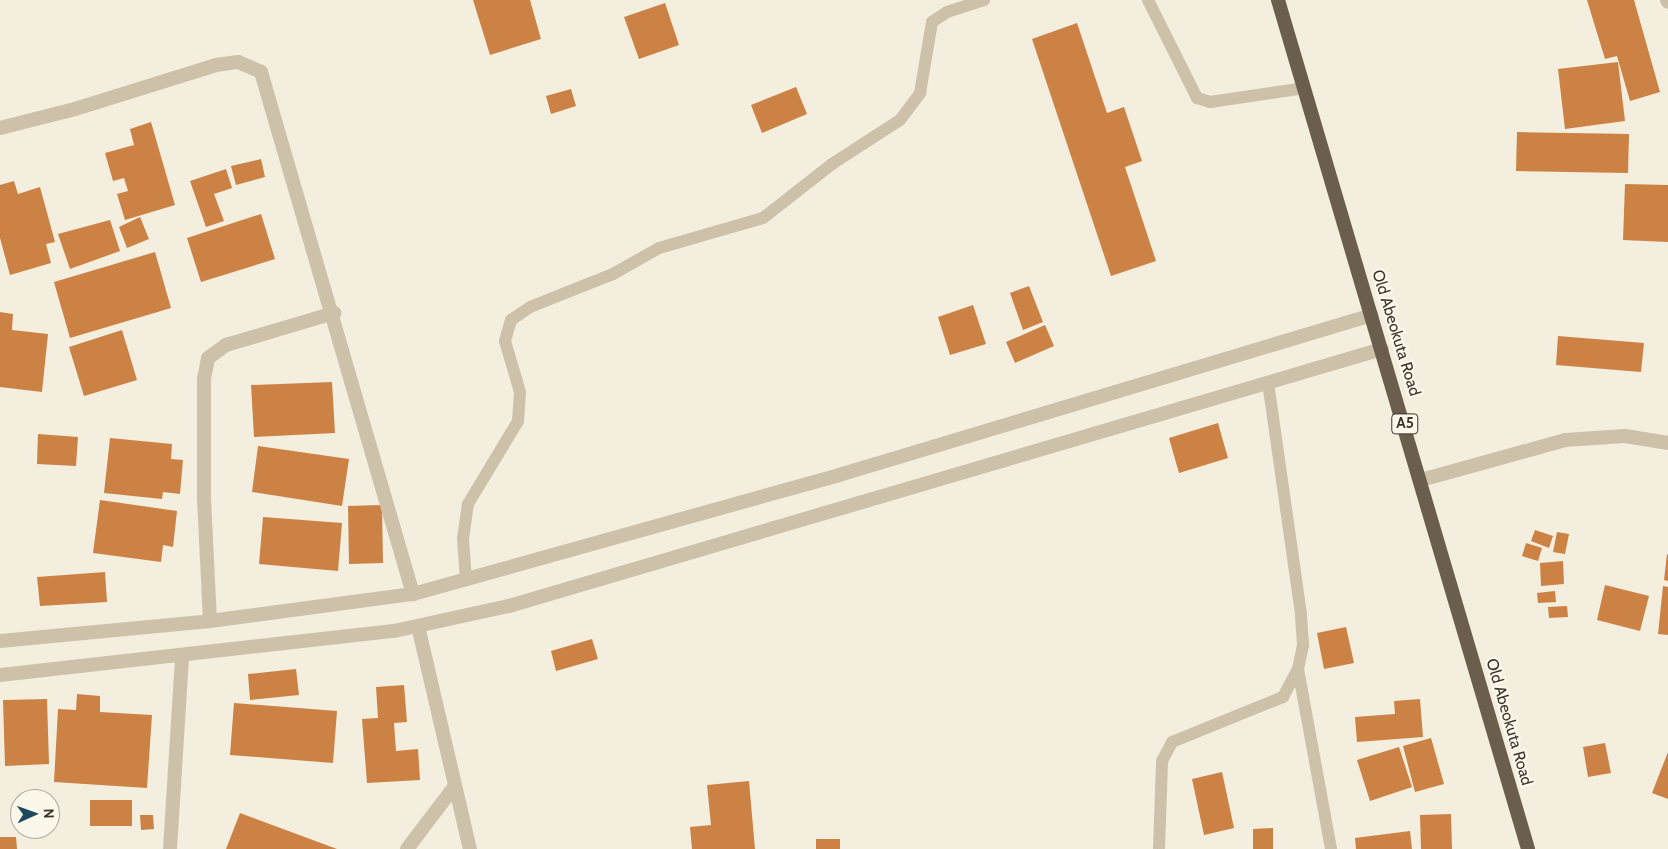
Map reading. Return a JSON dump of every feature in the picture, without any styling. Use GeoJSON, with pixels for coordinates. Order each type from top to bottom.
{"type":"FeatureCollection","features":[{"type":"Feature","properties":{"kind":"highway","name":"Old Abeokuta Road"},"geometry":{"type":"LineString","coordinates":[[1278,0],[1421,480],[1528,849]]}},
{"type":"Feature","properties":{"kind":"street"},"geometry":{"type":"LineString","coordinates":[[0,128],[76,109],[216,64],[250,65],[261,72],[334,313],[413,594]]}},
{"type":"Feature","properties":{"kind":"street"},"geometry":{"type":"LineString","coordinates":[[210,621],[204,500],[204,380],[208,358],[226,344],[334,313]]}},
{"type":"Feature","properties":{"kind":"street"},"geometry":{"type":"LineString","coordinates":[[0,641],[210,621],[413,594],[1372,315]]}},
{"type":"Feature","properties":{"kind":"street"},"geometry":{"type":"LineString","coordinates":[[0,675],[182,658],[418,626],[509,606],[1382,349]]}},
{"type":"Feature","properties":{"kind":"street"},"geometry":{"type":"LineString","coordinates":[[1421,480],[1565,440],[1625,436],[1668,443]]}},
{"type":"Feature","properties":{"kind":"street"},"geometry":{"type":"LineString","coordinates":[[418,626],[454,787],[470,849]]}},
{"type":"Feature","properties":{"kind":"street"},"geometry":{"type":"LineString","coordinates":[[170,849],[182,658]]}},
{"type":"Feature","properties":{"kind":"street"},"geometry":{"type":"LineString","coordinates":[[407,849],[454,787]]}},
{"type":"Feature","properties":{"kind":"lane"},"geometry":{"type":"LineString","coordinates":[[466,580],[464,539],[468,504],[518,421],[520,392],[505,341],[511,320],[530,307],[613,274],[659,248],[763,218],[832,164],[900,120],[920,93],[932,22],[947,12],[984,0]]}},
{"type":"Feature","properties":{"kind":"lane"},"geometry":{"type":"LineString","coordinates":[[1148,0],[1197,98],[1210,102],[1304,88]]}},
{"type":"Feature","properties":{"kind":"lane"},"geometry":{"type":"LineString","coordinates":[[1159,849],[1162,761],[1172,742],[1283,697],[1298,670],[1303,645],[1301,614],[1268,382]]}},
{"type":"Feature","properties":{"kind":"lane"},"geometry":{"type":"LineString","coordinates":[[1298,670],[1331,849]]}},
{"type":"Feature","properties":{"kind":"building"},"geometry":{"type":"Polygon","coordinates":[[[473,0],[530,0],[541,39],[490,55],[473,0]]]}},
{"type":"Feature","properties":{"kind":"building"},"geometry":{"type":"Polygon","coordinates":[[[1587,0],[1634,0],[1660,92],[1630,101],[1617,56],[1605,59],[1587,0]]]}},
{"type":"Feature","properties":{"kind":"building"},"geometry":{"type":"Polygon","coordinates":[[[665,3],[679,45],[639,59],[624,17],[665,3]]]}},
{"type":"Feature","properties":{"kind":"building"},"geometry":{"type":"Polygon","coordinates":[[[1077,23],[1107,113],[1124,107],[1142,161],[1125,167],[1156,261],[1111,276],[1032,39],[1077,23]]]}},
{"type":"Feature","properties":{"kind":"building"},"geometry":{"type":"Polygon","coordinates":[[[1618,62],[1625,121],[1565,129],[1558,69],[1618,62]]]}},
{"type":"Feature","properties":{"kind":"building"},"geometry":{"type":"Polygon","coordinates":[[[796,87],[807,114],[762,133],[751,105],[796,87]]]}},
{"type":"Feature","properties":{"kind":"building"},"geometry":{"type":"Polygon","coordinates":[[[571,89],[576,106],[551,114],[546,96],[571,89]]]}},
{"type":"Feature","properties":{"kind":"building"},"geometry":{"type":"Polygon","coordinates":[[[151,122],[175,205],[125,220],[117,194],[128,191],[124,178],[113,181],[105,153],[134,145],[130,129],[151,122]]]}},
{"type":"Feature","properties":{"kind":"building"},"geometry":{"type":"Polygon","coordinates":[[[1517,132],[1629,134],[1628,173],[1516,171],[1517,132]]]}},
{"type":"Feature","properties":{"kind":"building"},"geometry":{"type":"Polygon","coordinates":[[[261,159],[265,177],[236,185],[231,166],[261,159]]]}},
{"type":"Feature","properties":{"kind":"building"},"geometry":{"type":"Polygon","coordinates":[[[226,169],[232,188],[214,194],[224,221],[206,227],[190,181],[226,169]]]}},
{"type":"Feature","properties":{"kind":"building"},"geometry":{"type":"Polygon","coordinates":[[[14,181],[18,194],[40,187],[55,242],[46,244],[51,263],[10,275],[0,238],[0,185],[14,181]]]}},
{"type":"Feature","properties":{"kind":"building"},"geometry":{"type":"Polygon","coordinates":[[[1625,184],[1668,185],[1668,242],[1623,240],[1625,184]]]}},
{"type":"Feature","properties":{"kind":"building"},"geometry":{"type":"Polygon","coordinates":[[[261,214],[275,259],[201,282],[187,238],[261,214]]]}},
{"type":"Feature","properties":{"kind":"building"},"geometry":{"type":"Polygon","coordinates":[[[140,217],[149,239],[127,248],[119,227],[140,217]]]}},
{"type":"Feature","properties":{"kind":"building"},"geometry":{"type":"Polygon","coordinates":[[[110,220],[120,251],[70,269],[58,234],[110,220]]]}},
{"type":"Feature","properties":{"kind":"building"},"geometry":{"type":"Polygon","coordinates":[[[155,252],[171,308],[70,338],[54,282],[155,252]]]}},
{"type":"Feature","properties":{"kind":"building"},"geometry":{"type":"Polygon","coordinates":[[[1029,286],[1043,322],[1023,330],[1010,293],[1029,286]]]}},
{"type":"Feature","properties":{"kind":"building"},"geometry":{"type":"Polygon","coordinates":[[[973,305],[986,344],[950,355],[938,317],[973,305]]]}},
{"type":"Feature","properties":{"kind":"building"},"geometry":{"type":"Polygon","coordinates":[[[0,312],[13,314],[12,330],[48,334],[42,392],[0,387],[0,312]]]}},
{"type":"Feature","properties":{"kind":"building"},"geometry":{"type":"Polygon","coordinates":[[[1045,325],[1054,346],[1015,363],[1006,342],[1045,325]]]}},
{"type":"Feature","properties":{"kind":"building"},"geometry":{"type":"Polygon","coordinates":[[[122,330],[137,380],[84,396],[69,347],[122,330]]]}},
{"type":"Feature","properties":{"kind":"building"},"geometry":{"type":"Polygon","coordinates":[[[1558,336],[1644,343],[1641,372],[1556,365],[1558,336]]]}},
{"type":"Feature","properties":{"kind":"building"},"geometry":{"type":"Polygon","coordinates":[[[332,382],[335,433],[254,437],[251,385],[332,382]]]}},
{"type":"Feature","properties":{"kind":"building"},"geometry":{"type":"Polygon","coordinates":[[[1218,423],[1228,458],[1179,473],[1169,438],[1218,423]]]}},
{"type":"Feature","properties":{"kind":"building"},"geometry":{"type":"Polygon","coordinates":[[[38,434],[78,437],[76,466],[37,464],[38,434]]]}},
{"type":"Feature","properties":{"kind":"building"},"geometry":{"type":"Polygon","coordinates":[[[110,438],[172,444],[171,459],[183,460],[180,494],[163,492],[162,499],[104,493],[110,438]]]}},
{"type":"Feature","properties":{"kind":"building"},"geometry":{"type":"Polygon","coordinates":[[[258,446],[349,459],[342,506],[252,492],[258,446]]]}},
{"type":"Feature","properties":{"kind":"building"},"geometry":{"type":"Polygon","coordinates":[[[100,500],[177,511],[173,547],[163,545],[161,562],[93,553],[100,500]]]}},
{"type":"Feature","properties":{"kind":"building"},"geometry":{"type":"Polygon","coordinates":[[[382,505],[383,563],[349,564],[348,506],[382,505]]]}},
{"type":"Feature","properties":{"kind":"building"},"geometry":{"type":"Polygon","coordinates":[[[263,517],[342,523],[338,571],[259,564],[263,517]]]}},
{"type":"Feature","properties":{"kind":"building"},"geometry":{"type":"Polygon","coordinates":[[[1535,530],[1553,536],[1549,548],[1531,541],[1535,530]]]}},
{"type":"Feature","properties":{"kind":"building"},"geometry":{"type":"Polygon","coordinates":[[[1557,532],[1569,534],[1565,554],[1553,552],[1557,532]]]}},
{"type":"Feature","properties":{"kind":"building"},"geometry":{"type":"Polygon","coordinates":[[[1526,543],[1542,548],[1538,561],[1522,556],[1526,543]]]}},
{"type":"Feature","properties":{"kind":"building"},"geometry":{"type":"Polygon","coordinates":[[[1668,555],[1668,581],[1664,580],[1668,555]]]}},
{"type":"Feature","properties":{"kind":"building"},"geometry":{"type":"Polygon","coordinates":[[[1563,561],[1564,584],[1541,586],[1540,563],[1563,561]]]}},
{"type":"Feature","properties":{"kind":"building"},"geometry":{"type":"Polygon","coordinates":[[[105,572],[107,602],[40,606],[37,577],[105,572]]]}},
{"type":"Feature","properties":{"kind":"building"},"geometry":{"type":"Polygon","coordinates":[[[1605,585],[1649,596],[1640,631],[1597,620],[1605,585]]]}},
{"type":"Feature","properties":{"kind":"building"},"geometry":{"type":"Polygon","coordinates":[[[1663,586],[1668,587],[1668,635],[1658,634],[1663,586]]]}},
{"type":"Feature","properties":{"kind":"building"},"geometry":{"type":"Polygon","coordinates":[[[1555,591],[1556,602],[1538,603],[1537,593],[1555,591]]]}},
{"type":"Feature","properties":{"kind":"building"},"geometry":{"type":"Polygon","coordinates":[[[1567,606],[1568,617],[1549,618],[1548,607],[1567,606]]]}},
{"type":"Feature","properties":{"kind":"building"},"geometry":{"type":"Polygon","coordinates":[[[1346,627],[1354,663],[1324,669],[1317,633],[1346,627]]]}},
{"type":"Feature","properties":{"kind":"building"},"geometry":{"type":"Polygon","coordinates":[[[592,639],[598,659],[556,671],[551,651],[592,639]]]}},
{"type":"Feature","properties":{"kind":"building"},"geometry":{"type":"Polygon","coordinates":[[[296,669],[299,695],[250,700],[248,674],[296,669]]]}},
{"type":"Feature","properties":{"kind":"building"},"geometry":{"type":"Polygon","coordinates":[[[404,685],[407,722],[394,723],[396,751],[418,749],[420,780],[367,783],[362,719],[378,718],[376,687],[404,685]]]}},
{"type":"Feature","properties":{"kind":"building"},"geometry":{"type":"Polygon","coordinates":[[[77,694],[100,696],[100,712],[152,715],[147,788],[54,782],[58,709],[76,710],[77,694]]]}},
{"type":"Feature","properties":{"kind":"building"},"geometry":{"type":"Polygon","coordinates":[[[47,699],[49,764],[5,766],[3,700],[47,699]]]}},
{"type":"Feature","properties":{"kind":"building"},"geometry":{"type":"Polygon","coordinates":[[[1420,699],[1423,737],[1357,742],[1355,717],[1395,714],[1394,701],[1420,699]]]}},
{"type":"Feature","properties":{"kind":"building"},"geometry":{"type":"Polygon","coordinates":[[[234,703],[337,711],[333,763],[230,755],[234,703]]]}},
{"type":"Feature","properties":{"kind":"building"},"geometry":{"type":"Polygon","coordinates":[[[1431,738],[1444,784],[1415,792],[1403,746],[1431,738]]]}},
{"type":"Feature","properties":{"kind":"building"},"geometry":{"type":"Polygon","coordinates":[[[1605,743],[1611,773],[1588,777],[1583,747],[1605,743]]]}},
{"type":"Feature","properties":{"kind":"building"},"geometry":{"type":"Polygon","coordinates":[[[1399,747],[1412,787],[1370,801],[1357,760],[1399,747]]]}},
{"type":"Feature","properties":{"kind":"building"},"geometry":{"type":"Polygon","coordinates":[[[1668,752],[1668,799],[1652,793],[1668,752]]]}},
{"type":"Feature","properties":{"kind":"building"},"geometry":{"type":"Polygon","coordinates":[[[1222,772],[1234,828],[1204,835],[1192,779],[1222,772]]]}},
{"type":"Feature","properties":{"kind":"building"},"geometry":{"type":"Polygon","coordinates":[[[749,781],[755,849],[692,849],[690,827],[711,825],[707,785],[749,781]]]}},
{"type":"Feature","properties":{"kind":"building"},"geometry":{"type":"Polygon","coordinates":[[[90,800],[132,800],[132,826],[90,826],[90,800]]]}},
{"type":"Feature","properties":{"kind":"building"},"geometry":{"type":"Polygon","coordinates":[[[240,813],[337,849],[226,849],[240,813]]]}},
{"type":"Feature","properties":{"kind":"building"},"geometry":{"type":"Polygon","coordinates":[[[1451,814],[1452,849],[1421,849],[1420,815],[1451,814]]]}},
{"type":"Feature","properties":{"kind":"building"},"geometry":{"type":"Polygon","coordinates":[[[140,815],[153,815],[154,829],[141,830],[140,815]]]}},
{"type":"Feature","properties":{"kind":"building"},"geometry":{"type":"Polygon","coordinates":[[[1273,828],[1273,849],[1253,849],[1253,829],[1273,828]]]}},
{"type":"Feature","properties":{"kind":"building"},"geometry":{"type":"Polygon","coordinates":[[[1410,831],[1412,849],[1356,849],[1355,838],[1410,831]]]}},
{"type":"Feature","properties":{"kind":"building"},"geometry":{"type":"Polygon","coordinates":[[[0,837],[16,839],[17,849],[0,849],[0,837]]]}},
{"type":"Feature","properties":{"kind":"building"},"geometry":{"type":"Polygon","coordinates":[[[816,839],[840,839],[840,849],[816,849],[816,839]]]}}]}
